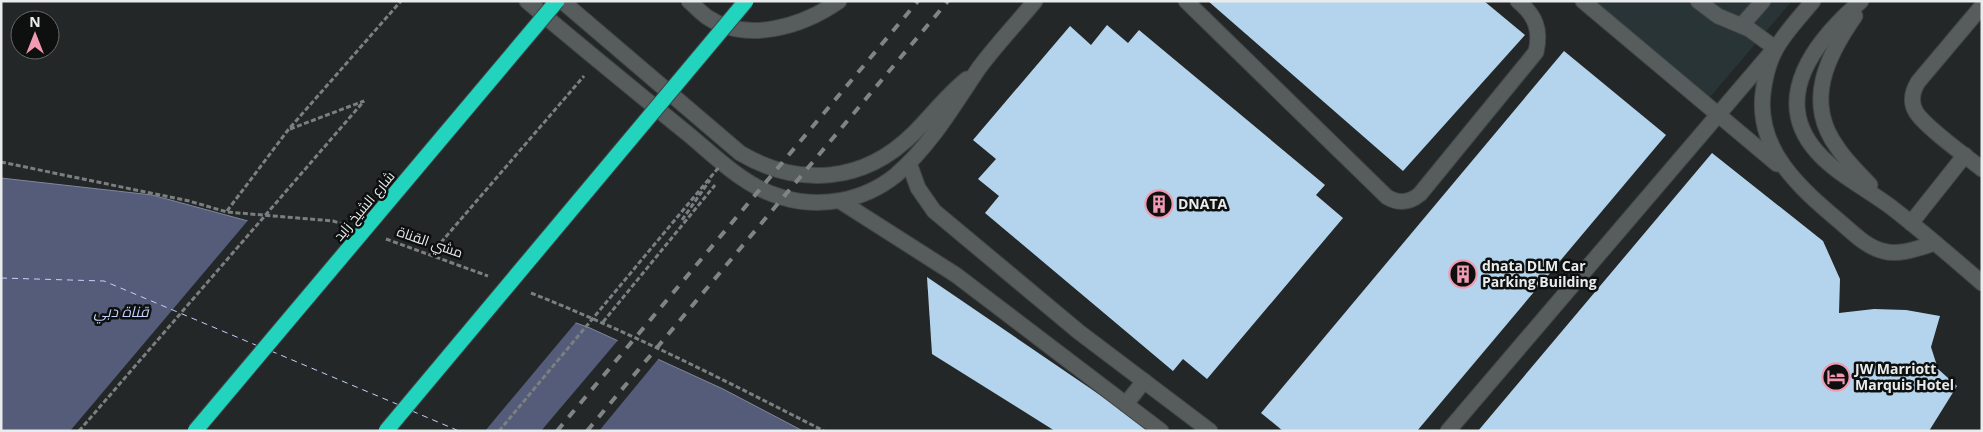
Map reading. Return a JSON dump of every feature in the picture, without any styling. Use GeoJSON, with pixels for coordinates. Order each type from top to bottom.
{"type":"FeatureCollection","features":[{"type":"Feature","properties":{"kind":"highway","name":"شارع الشيخ زايد"},"geometry":{"type":"LineString","coordinates":[[196,431],[557,1]]}},
{"type":"Feature","properties":{"kind":"highway"},"geometry":{"type":"LineString","coordinates":[[386,431],[746,1]]}},
{"type":"Feature","properties":{"kind":"street"},"geometry":{"type":"LineString","coordinates":[[527,1],[724,167],[762,190],[780,197],[820,203],[840,201],[859,196],[878,187],[909,163],[954,108],[979,68]]}},
{"type":"Feature","properties":{"kind":"street"},"geometry":{"type":"LineString","coordinates":[[562,1],[740,153],[765,166],[792,174],[829,176],[857,169],[883,157],[913,134],[942,102],[979,68],[1035,1]]}},
{"type":"Feature","properties":{"kind":"street"},"geometry":{"type":"LineString","coordinates":[[689,1],[708,17],[742,28],[759,30],[800,23],[839,1]]}},
{"type":"Feature","properties":{"kind":"street"},"geometry":{"type":"LineString","coordinates":[[1186,1],[1387,197],[1401,202],[1408,202],[1420,194],[1536,52],[1540,39],[1538,26],[1532,14],[1518,1]]}},
{"type":"Feature","properties":{"kind":"street"},"geometry":{"type":"LineString","coordinates":[[1582,1],[1785,170],[1804,191],[1872,247],[1894,253],[1935,243]]}},
{"type":"Feature","properties":{"kind":"street"},"geometry":{"type":"LineString","coordinates":[[1698,1],[1718,16],[1742,26],[1775,48]]}},
{"type":"Feature","properties":{"kind":"street"},"geometry":{"type":"LineString","coordinates":[[1742,26],[1763,1]]}},
{"type":"Feature","properties":{"kind":"street"},"geometry":{"type":"LineString","coordinates":[[1448,431],[1718,116],[1813,1]]}},
{"type":"Feature","properties":{"kind":"street"},"geometry":{"type":"LineString","coordinates":[[1862,1],[1836,44],[1824,71],[1820,84],[1820,110],[1828,134],[1836,147],[1890,206]]}},
{"type":"Feature","properties":{"kind":"street"},"geometry":{"type":"LineString","coordinates":[[1862,1],[1827,34],[1807,61],[1799,87],[1799,114],[1808,139],[1818,152],[1840,172],[1890,206],[1982,283]]}},
{"type":"Feature","properties":{"kind":"street"},"geometry":{"type":"LineString","coordinates":[[1982,6],[1918,82],[1912,96],[1913,104],[1920,117],[1982,169]]}},
{"type":"Feature","properties":{"kind":"street"},"geometry":{"type":"LineString","coordinates":[[1775,48],[1762,94],[1764,121],[1772,147],[1785,170]]}},
{"type":"Feature","properties":{"kind":"street"},"geometry":{"type":"LineString","coordinates":[[1911,223],[1965,155]]}},
{"type":"Feature","properties":{"kind":"street"},"geometry":{"type":"LineString","coordinates":[[909,163],[918,188],[934,211],[1079,332],[1210,431]]}},
{"type":"Feature","properties":{"kind":"street"},"geometry":{"type":"LineString","coordinates":[[840,201],[956,275],[1162,431]]}},
{"type":"Feature","properties":{"kind":"street"},"geometry":{"type":"LineString","coordinates":[[1126,404],[1144,381]]}},
{"type":"Feature","properties":{"kind":"path"},"geometry":{"type":"LineString","coordinates":[[227,212],[288,130],[401,1]]}},
{"type":"Feature","properties":{"kind":"path"},"geometry":{"type":"LineString","coordinates":[[431,254],[597,61]]}},
{"type":"Feature","properties":{"kind":"path"},"geometry":{"type":"LineString","coordinates":[[80,431],[364,101],[288,130]]}},
{"type":"Feature","properties":{"kind":"path"},"geometry":{"type":"LineString","coordinates":[[1,162],[188,201],[227,212],[333,221],[351,227]]}},
{"type":"Feature","properties":{"kind":"path"},"geometry":{"type":"LineString","coordinates":[[603,322],[724,167]]}},
{"type":"Feature","properties":{"kind":"path"},"geometry":{"type":"LineString","coordinates":[[672,236],[724,167]]}},
{"type":"Feature","properties":{"kind":"path"},"geometry":{"type":"LineString","coordinates":[[499,431],[724,167]]}},
{"type":"Feature","properties":{"kind":"path","name":"مشي القناة"},"geometry":{"type":"LineString","coordinates":[[378,236],[493,278]]}},
{"type":"Feature","properties":{"kind":"path"},"geometry":{"type":"LineString","coordinates":[[529,292],[603,322],[712,373],[824,431]]}},
{"type":"Feature","properties":{"kind":"shaded area"},"geometry":{"type":"Polygon","coordinates":[[[1586,1],[1792,1],[1709,98],[1586,1]]]}},
{"type":"Feature","properties":{"kind":"water","name":"قناة دبي"},"geometry":{"type":"Polygon","coordinates":[[[1,178],[152,195],[429,270],[590,328],[723,389],[803,431],[1,431],[1,178]]]}},
{"type":"Feature","properties":{"kind":"pier"},"geometry":{"type":"Polygon","coordinates":[[[250,218],[430,267],[577,321],[485,431],[70,431],[250,218]]]}},
{"type":"Feature","properties":{"kind":"pier"},"geometry":{"type":"Polygon","coordinates":[[[619,339],[660,357],[599,431],[541,431],[619,339]]]}},
{"type":"Feature","properties":{"kind":"building"},"geometry":{"type":"Polygon","coordinates":[[[1208,1],[1484,1],[1525,35],[1403,171],[1208,1]]]}},
{"type":"Feature","properties":{"kind":"building","name":"DNATA"},"geometry":{"type":"Polygon","coordinates":[[[1107,25],[1128,43],[1139,30],[1325,185],[1316,195],[1343,218],[1207,379],[1183,359],[1173,371],[985,213],[999,196],[978,179],[996,159],[973,140],[1070,26],[1091,45],[1107,25]]]}},
{"type":"Feature","properties":{"kind":"building","name":"dnata DLM Car Parking Building"},"geometry":{"type":"Polygon","coordinates":[[[1564,51],[1666,135],[1417,431],[1283,431],[1261,413],[1564,51]]]}},
{"type":"Feature","properties":{"kind":"building"},"geometry":{"type":"Polygon","coordinates":[[[1712,153],[1823,241],[1840,279],[1839,313],[1874,309],[1906,310],[1940,316],[1931,347],[1938,369],[1957,386],[1929,431],[1478,431],[1712,153]]]}},
{"type":"Feature","properties":{"kind":"building"},"geometry":{"type":"Polygon","coordinates":[[[927,277],[1122,410],[1148,431],[1055,431],[932,354],[927,277]]]}},
{"type":"Feature","properties":{"kind":"ferry route"},"geometry":{"type":"LineString","coordinates":[[1,278],[104,281],[258,346]]}},
{"type":"Feature","properties":{"kind":"ferry route"},"geometry":{"type":"LineString","coordinates":[[271,351],[399,405]]}},
{"type":"Feature","properties":{"kind":"ferry route"},"geometry":{"type":"LineString","coordinates":[[412,411],[459,431]]}},
{"type":"Feature","properties":{"kind":"railway"},"geometry":{"type":"LineString","coordinates":[[557,431],[918,1]]}},
{"type":"Feature","properties":{"kind":"railway"},"geometry":{"type":"LineString","coordinates":[[587,431],[948,1]]}},
{"type":"Feature","properties":{"kind":"place","name":"DNATA"},"geometry":{"type":"Point","coordinates":[1159,204]}},
{"type":"Feature","properties":{"kind":"place","name":"dnata DLM Car Parking Building"},"geometry":{"type":"Point","coordinates":[1463,274]}},
{"type":"Feature","properties":{"kind":"place","name":"JW Marriott Marquis Hotel"},"geometry":{"type":"Point","coordinates":[1836,377]}}]}
